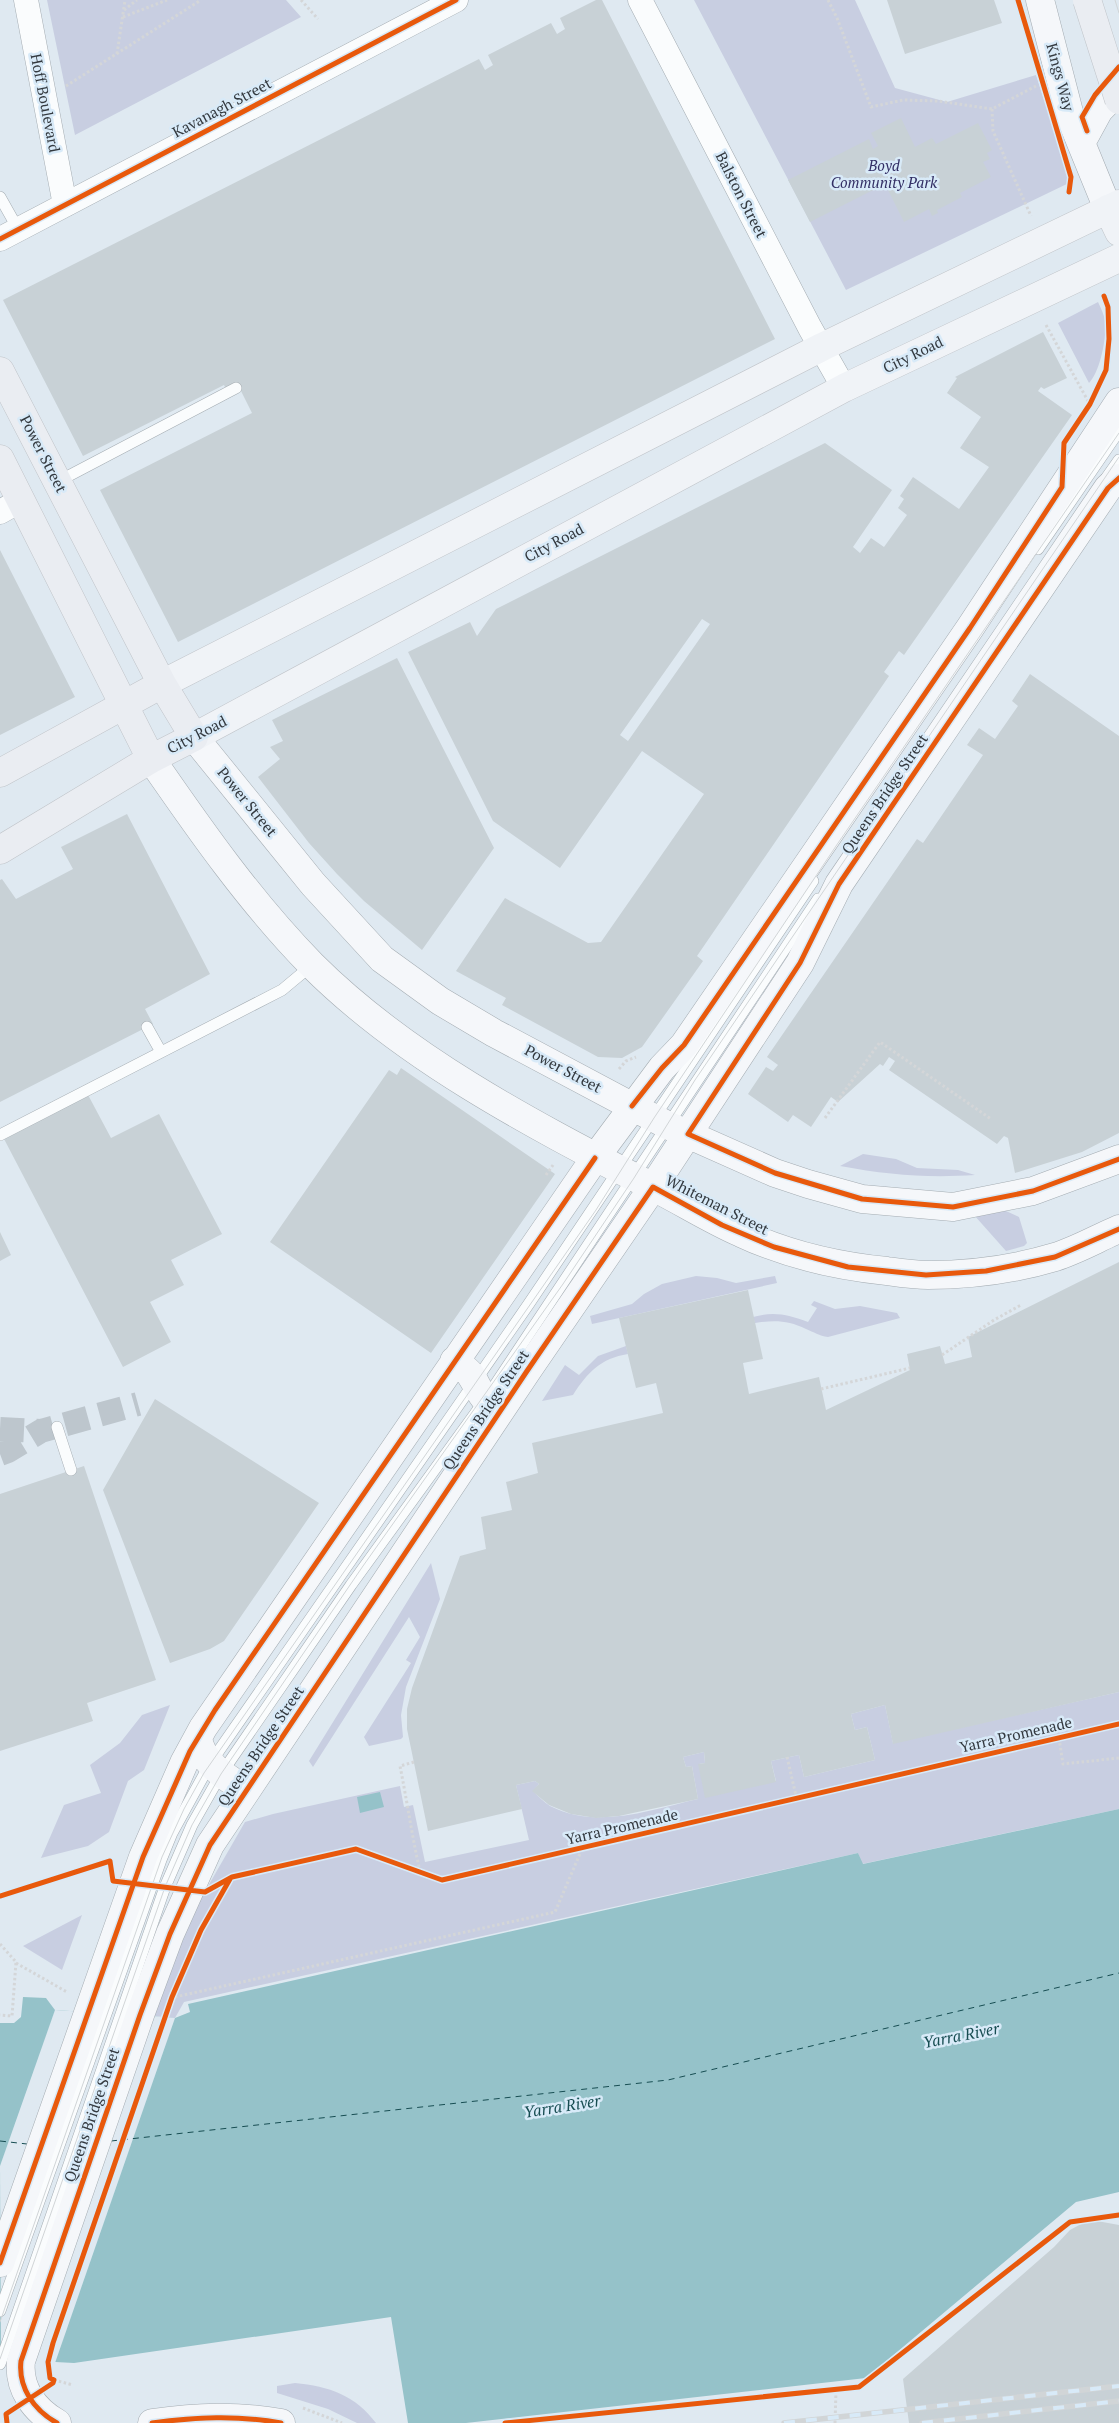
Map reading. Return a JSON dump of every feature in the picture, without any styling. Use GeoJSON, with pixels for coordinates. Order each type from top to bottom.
{"type":"FeatureCollection","features":[{"type":"Feature","properties":{"kind":"highway"},"geometry":{"type":"LineString","coordinates":[[1086,0],[1119,100]]}},
{"type":"Feature","properties":{"kind":"highway","name":"Power Street"},"geometry":{"type":"LineString","coordinates":[[0,371],[162,684],[194,737]]}},
{"type":"Feature","properties":{"kind":"highway"},"geometry":{"type":"LineString","coordinates":[[0,459],[10,506],[151,759]]}},
{"type":"Feature","properties":{"kind":"highway"},"geometry":{"type":"LineString","coordinates":[[10,506],[57,482]]}},
{"type":"Feature","properties":{"kind":"highway"},"geometry":{"type":"LineString","coordinates":[[0,773],[162,684]]}},
{"type":"Feature","properties":{"kind":"highway","name":"City Road"},"geometry":{"type":"LineString","coordinates":[[0,850],[151,759],[194,737]]}},
{"type":"Feature","properties":{"kind":"main road"},"geometry":{"type":"LineString","coordinates":[[162,684],[822,347],[1115,215]]}},
{"type":"Feature","properties":{"kind":"main road","name":"City Road"},"geometry":{"type":"LineString","coordinates":[[194,737],[844,388],[1119,258]]}},
{"type":"Feature","properties":{"kind":"street","name":"Hoff Boulevard"},"geometry":{"type":"LineString","coordinates":[[26,0],[65,205]]}},
{"type":"Feature","properties":{"kind":"street","name":"Kavanagh Street"},"geometry":{"type":"LineString","coordinates":[[9,234],[456,0]]}},
{"type":"Feature","properties":{"kind":"street","name":"Balston Street"},"geometry":{"type":"LineString","coordinates":[[640,0],[810,328],[844,388]]}},
{"type":"Feature","properties":{"kind":"street","name":"Kings Way"},"geometry":{"type":"LineString","coordinates":[[1040,0],[1070,116],[1115,215]]}},
{"type":"Feature","properties":{"kind":"street"},"geometry":{"type":"LineString","coordinates":[[1081,143],[1099,110],[1119,90]]}},
{"type":"Feature","properties":{"kind":"street","name":"Queens Bridge Street"},"geometry":{"type":"LineString","coordinates":[[0,2263],[98,2012],[143,1857],[198,1737],[454,1361],[625,1173],[661,1121],[662,1068],[684,1045],[964,636],[1106,399]]}},
{"type":"Feature","properties":{"kind":"street","name":"Queens Bridge Street"},"geometry":{"type":"LineString","coordinates":[[15,2373],[130,2014],[200,1864],[625,1173],[661,1121],[800,963],[839,884],[1108,488],[1119,478]]}},
{"type":"Feature","properties":{"kind":"street","name":"Power Street"},"geometry":{"type":"LineString","coordinates":[[194,737],[313,884],[382,959],[440,1001],[494,1033],[661,1121]]}},
{"type":"Feature","properties":{"kind":"street"},"geometry":{"type":"LineString","coordinates":[[151,759],[182,806],[258,905],[312,965],[369,1017],[428,1060],[625,1173]]}},
{"type":"Feature","properties":{"kind":"street"},"geometry":{"type":"LineString","coordinates":[[661,1121],[775,1173],[862,1199],[954,1207],[1033,1191],[1119,1159]]}},
{"type":"Feature","properties":{"kind":"street","name":"Whiteman Street"},"geometry":{"type":"LineString","coordinates":[[625,1173],[722,1225],[774,1247],[848,1267],[926,1275],[986,1271],[1055,1257],[1119,1229]]}},
{"type":"Feature","properties":{"kind":"street"},"geometry":{"type":"LineString","coordinates":[[454,1361],[470,1373],[487,1398]]}},
{"type":"Feature","properties":{"kind":"street"},"geometry":{"type":"LineString","coordinates":[[198,1737],[200,1750],[216,1768],[247,1789]]}},
{"type":"Feature","properties":{"kind":"street"},"geometry":{"type":"LineString","coordinates":[[15,2373],[40,2412],[57,2423]]}},
{"type":"Feature","properties":{"kind":"street"},"geometry":{"type":"LineString","coordinates":[[152,2423],[190,2417],[223,2416],[280,2423]]}},
{"type":"Feature","properties":{"kind":"lane"},"geometry":{"type":"LineString","coordinates":[[0,197],[9,234]]}},
{"type":"Feature","properties":{"kind":"lane"},"geometry":{"type":"LineString","coordinates":[[57,482],[236,388]]}},
{"type":"Feature","properties":{"kind":"lane"},"geometry":{"type":"LineString","coordinates":[[1033,557],[1119,431]]}},
{"type":"Feature","properties":{"kind":"lane","name":"Queens Bridge Street"},"geometry":{"type":"LineString","coordinates":[[661,1121],[857,842],[1119,460]]}},
{"type":"Feature","properties":{"kind":"lane"},"geometry":{"type":"LineString","coordinates":[[929,709],[994,613]]}},
{"type":"Feature","properties":{"kind":"lane","name":"Queens Bridge Street"},"geometry":{"type":"LineString","coordinates":[[661,1121],[818,873]]}},
{"type":"Feature","properties":{"kind":"lane"},"geometry":{"type":"LineString","coordinates":[[0,1135],[282,990],[312,965]]}},
{"type":"Feature","properties":{"kind":"lane"},"geometry":{"type":"LineString","coordinates":[[147,1027],[161,1052]]}},
{"type":"Feature","properties":{"kind":"lane","name":"Queens Bridge Street"},"geometry":{"type":"LineString","coordinates":[[130,2014],[175,1862],[216,1768],[487,1398],[625,1173]]}},
{"type":"Feature","properties":{"kind":"lane","name":"Queens Bridge Street"},"geometry":{"type":"LineString","coordinates":[[0,2311],[98,2012],[172,1833],[216,1768],[487,1398]]}},
{"type":"Feature","properties":{"kind":"lane"},"geometry":{"type":"LineString","coordinates":[[56,1427],[71,1470]]}},
{"type":"Feature","properties":{"kind":"path"},"geometry":{"type":"LineString","coordinates":[[117,54],[125,0]]}},
{"type":"Feature","properties":{"kind":"path"},"geometry":{"type":"LineString","coordinates":[[124,10],[137,0]]}},
{"type":"Feature","properties":{"kind":"path"},"geometry":{"type":"LineString","coordinates":[[122,17],[167,0]]}},
{"type":"Feature","properties":{"kind":"path"},"geometry":{"type":"LineString","coordinates":[[45,100],[202,0]]}},
{"type":"Feature","properties":{"kind":"path"},"geometry":{"type":"LineString","coordinates":[[301,0],[318,19]]}},
{"type":"Feature","properties":{"kind":"path"},"geometry":{"type":"LineString","coordinates":[[828,0],[838,18],[871,107],[903,100],[938,101],[992,108],[1043,83]]}},
{"type":"Feature","properties":{"kind":"path"},"geometry":{"type":"LineString","coordinates":[[992,108],[993,131],[1032,216]]}},
{"type":"Feature","properties":{"kind":"path"},"geometry":{"type":"LineString","coordinates":[[1046,325],[1090,404]]}},
{"type":"Feature","properties":{"kind":"path"},"geometry":{"type":"LineString","coordinates":[[1085,412],[1090,404],[1106,399]]}},
{"type":"Feature","properties":{"kind":"path"},"geometry":{"type":"LineString","coordinates":[[825,1118],[880,1042],[991,1119]]}},
{"type":"Feature","properties":{"kind":"path"},"geometry":{"type":"LineString","coordinates":[[618,1072],[626,1061],[640,1055]]}},
{"type":"Feature","properties":{"kind":"path"},"geometry":{"type":"LineString","coordinates":[[942,1355],[994,1320],[1021,1305]]}},
{"type":"Feature","properties":{"kind":"path"},"geometry":{"type":"LineString","coordinates":[[821,1389],[910,1368]]}},
{"type":"Feature","properties":{"kind":"path"},"geometry":{"type":"LineString","coordinates":[[1059,1738],[1063,1764],[1119,1758]]}},
{"type":"Feature","properties":{"kind":"path"},"geometry":{"type":"LineString","coordinates":[[787,1757],[797,1800]]}},
{"type":"Feature","properties":{"kind":"path"},"geometry":{"type":"LineString","coordinates":[[414,1762],[400,1766],[408,1806],[408,1820],[420,1872]]}},
{"type":"Feature","properties":{"kind":"path"},"geometry":{"type":"LineString","coordinates":[[788,1802],[807,1797]]}},
{"type":"Feature","properties":{"kind":"path"},"geometry":{"type":"LineString","coordinates":[[172,1997],[555,1912],[582,1849]]}},
{"type":"Feature","properties":{"kind":"path"},"geometry":{"type":"LineString","coordinates":[[411,1868],[428,1874]]}},
{"type":"Feature","properties":{"kind":"path"},"geometry":{"type":"LineString","coordinates":[[0,1944],[16,1962],[68,1992]]}},
{"type":"Feature","properties":{"kind":"path"},"geometry":{"type":"LineString","coordinates":[[0,2015],[12,2016],[16,1962]]}},
{"type":"Feature","properties":{"kind":"path"},"geometry":{"type":"LineString","coordinates":[[170,2004],[176,1989]]}},
{"type":"Feature","properties":{"kind":"path"},"geometry":{"type":"LineString","coordinates":[[15,2373],[52,2379],[73,2385]]}},
{"type":"Feature","properties":{"kind":"path"},"geometry":{"type":"LineString","coordinates":[[827,2391],[844,2389]]}},
{"type":"Feature","properties":{"kind":"path"},"geometry":{"type":"LineString","coordinates":[[834,2423],[836,2390]]}},
{"type":"Feature","properties":{"kind":"green space"},"geometry":{"type":"Polygon","coordinates":[[[47,0],[286,0],[301,17],[75,135],[47,0]]]}},
{"type":"Feature","properties":{"kind":"green space","name":"Boyd Community Park"},"geometry":{"type":"Polygon","coordinates":[[[694,0],[855,0],[895,88],[947,102],[1036,75],[1071,182],[846,290],[694,0]]]}},
{"type":"Feature","properties":{"kind":"green space"},"geometry":{"type":"Polygon","coordinates":[[[1098,302],[1105,319],[1105,336],[1099,363],[1089,383],[1058,323],[1098,302]]]}},
{"type":"Feature","properties":{"kind":"green space"},"geometry":{"type":"Polygon","coordinates":[[[863,1154],[896,1159],[917,1168],[958,1170],[975,1175],[908,1175],[840,1166],[863,1154]]]}},
{"type":"Feature","properties":{"kind":"green space"},"geometry":{"type":"Polygon","coordinates":[[[1006,1211],[1019,1217],[1027,1243],[1024,1246],[1006,1251],[974,1215],[1006,1211]]]}},
{"type":"Feature","properties":{"kind":"green space"},"geometry":{"type":"Polygon","coordinates":[[[696,1276],[717,1278],[736,1283],[775,1276],[777,1283],[592,1324],[590,1316],[632,1304],[644,1294],[662,1284],[696,1276]]]}},
{"type":"Feature","properties":{"kind":"green space"},"geometry":{"type":"Polygon","coordinates":[[[814,1301],[835,1309],[860,1306],[897,1313],[900,1318],[828,1337],[787,1322],[755,1323],[753,1317],[768,1314],[781,1315],[808,1322],[817,1308],[811,1305],[814,1301]]]}},
{"type":"Feature","properties":{"kind":"green space"},"geometry":{"type":"Polygon","coordinates":[[[626,1346],[628,1354],[602,1363],[589,1373],[573,1395],[542,1401],[565,1365],[579,1375],[598,1356],[626,1346]]]}},
{"type":"Feature","properties":{"kind":"green space"},"geometry":{"type":"Polygon","coordinates":[[[431,1563],[440,1599],[406,1687],[401,1715],[403,1737],[369,1746],[364,1737],[411,1663],[406,1660],[420,1637],[409,1617],[313,1767],[309,1761],[431,1563]]]}},
{"type":"Feature","properties":{"kind":"green space"},"geometry":{"type":"Polygon","coordinates":[[[1119,1692],[1119,1809],[862,1864],[858,1853],[184,2002],[175,2018],[154,2016],[192,1914],[245,1822],[400,1786],[404,1807],[413,1805],[425,1862],[529,1840],[516,1785],[535,1781],[539,1784],[533,1791],[543,1801],[568,1813],[586,1817],[624,1816],[698,1799],[692,1766],[686,1767],[683,1757],[704,1752],[705,1763],[699,1764],[776,1781],[771,1761],[799,1755],[804,1777],[875,1760],[867,1727],[855,1730],[851,1714],[885,1705],[893,1743],[1119,1692]]]}},
{"type":"Feature","properties":{"kind":"green space"},"geometry":{"type":"Polygon","coordinates":[[[170,1705],[144,1770],[128,1781],[109,1832],[88,1846],[41,1858],[64,1805],[101,1793],[90,1765],[120,1743],[142,1715],[170,1705]]]}},
{"type":"Feature","properties":{"kind":"green space"},"geometry":{"type":"Polygon","coordinates":[[[82,1915],[62,1970],[23,1946],[82,1915]]]}},
{"type":"Feature","properties":{"kind":"green space"},"geometry":{"type":"Polygon","coordinates":[[[295,2383],[307,2384],[341,2394],[360,2406],[376,2423],[357,2423],[328,2409],[277,2393],[277,2386],[295,2383]]]}},
{"type":"Feature","properties":{"kind":"water"},"geometry":{"type":"Polygon","coordinates":[[[380,1792],[384,1807],[360,1813],[357,1797],[380,1792]]]}},
{"type":"Feature","properties":{"kind":"water","name":"Yarra River"},"geometry":{"type":"Polygon","coordinates":[[[1119,1809],[1119,2192],[1076,2202],[866,2378],[466,2423],[408,2423],[391,2317],[74,2363],[0,2359],[0,2023],[14,2023],[21,2017],[23,1997],[46,1998],[55,2010],[175,2018],[190,2012],[188,2004],[858,1853],[863,1864],[1119,1809]]]}},
{"type":"Feature","properties":{"kind":"pier"},"geometry":{"type":"Polygon","coordinates":[[[55,2010],[175,2018],[55,2363],[1,2360],[0,2166],[55,2010]]]}},
{"type":"Feature","properties":{"kind":"building"},"geometry":{"type":"Polygon","coordinates":[[[596,0],[602,0],[775,339],[178,642],[100,490],[252,413],[238,385],[227,391],[224,385],[83,456],[3,300],[479,59],[485,70],[493,65],[488,55],[551,23],[557,34],[565,29],[560,18],[596,0]]]}},
{"type":"Feature","properties":{"kind":"building"},"geometry":{"type":"Polygon","coordinates":[[[887,0],[994,0],[1002,23],[905,54],[887,0]]]}},
{"type":"Feature","properties":{"kind":"building"},"geometry":{"type":"Polygon","coordinates":[[[901,118],[915,147],[932,138],[936,144],[978,123],[992,150],[987,153],[990,159],[983,162],[991,177],[960,193],[962,197],[937,210],[938,213],[932,216],[929,209],[904,222],[885,184],[810,222],[788,180],[869,139],[873,149],[878,146],[871,133],[901,118]]]}},
{"type":"Feature","properties":{"kind":"building"},"geometry":{"type":"Polygon","coordinates":[[[1043,332],[1067,378],[1044,389],[1041,387],[1038,391],[1072,415],[904,655],[899,651],[884,672],[889,676],[697,956],[703,961],[642,1047],[622,1058],[598,1057],[502,1005],[506,998],[456,971],[505,898],[588,943],[601,942],[704,794],[642,751],[560,868],[493,821],[408,652],[470,622],[477,636],[496,609],[825,443],[892,490],[853,547],[860,553],[871,538],[884,547],[907,515],[898,508],[904,499],[900,496],[913,477],[959,509],[989,467],[960,448],[981,417],[947,393],[957,378],[955,377],[1043,332]],[[702,619],[620,735],[628,741],[710,624],[702,619]]]}},
{"type":"Feature","properties":{"kind":"building"},"geometry":{"type":"Polygon","coordinates":[[[0,550],[75,697],[0,735],[0,550]]]}},
{"type":"Feature","properties":{"kind":"building"},"geometry":{"type":"Polygon","coordinates":[[[397,658],[494,848],[422,950],[364,901],[337,874],[309,843],[258,777],[280,759],[270,747],[283,741],[272,720],[397,658]]]}},
{"type":"Feature","properties":{"kind":"building"},"geometry":{"type":"Polygon","coordinates":[[[1030,674],[1119,736],[1119,1133],[1082,1152],[1015,1173],[1008,1138],[1004,1136],[997,1144],[889,1070],[895,1061],[889,1057],[883,1066],[880,1064],[838,1102],[831,1097],[811,1127],[793,1115],[788,1122],[748,1094],[766,1067],[773,1071],[778,1065],[767,1057],[917,839],[923,843],[983,755],[967,745],[979,728],[995,739],[1018,706],[1012,701],[1030,674]]]}},
{"type":"Feature","properties":{"kind":"building"},"geometry":{"type":"Polygon","coordinates":[[[127,814],[210,974],[145,1009],[153,1024],[0,1102],[0,880],[2,879],[16,899],[73,869],[61,847],[127,814]]]}},
{"type":"Feature","properties":{"kind":"building"},"geometry":{"type":"Polygon","coordinates":[[[401,1068],[555,1174],[431,1353],[270,1242],[389,1070],[397,1075],[401,1068]]]}},
{"type":"Feature","properties":{"kind":"building"},"geometry":{"type":"Polygon","coordinates":[[[87,1093],[111,1138],[159,1114],[222,1234],[171,1260],[184,1285],[150,1302],[171,1342],[123,1367],[3,1137],[87,1093]]]}},
{"type":"Feature","properties":{"kind":"building"},"geometry":{"type":"Polygon","coordinates":[[[0,1232],[11,1255],[0,1261],[0,1232]]]}},
{"type":"Feature","properties":{"kind":"building"},"geometry":{"type":"Polygon","coordinates":[[[1119,1262],[1119,1692],[893,1744],[885,1705],[851,1714],[855,1730],[867,1727],[875,1760],[804,1777],[799,1755],[771,1761],[776,1782],[705,1798],[698,1764],[705,1763],[704,1752],[683,1757],[686,1767],[692,1766],[698,1799],[619,1816],[596,1818],[571,1814],[549,1805],[532,1791],[539,1784],[535,1781],[516,1785],[522,1809],[428,1831],[407,1729],[407,1709],[412,1688],[460,1556],[486,1549],[481,1517],[512,1510],[506,1482],[538,1473],[532,1443],[663,1413],[656,1383],[636,1388],[619,1318],[748,1290],[763,1359],[743,1363],[749,1394],[819,1377],[826,1410],[910,1370],[907,1354],[940,1346],[945,1364],[972,1357],[968,1337],[1119,1262]]]}},
{"type":"Feature","properties":{"kind":"building"},"geometry":{"type":"Polygon","coordinates":[[[155,1399],[319,1503],[224,1641],[210,1649],[170,1663],[103,1490],[155,1399]]]}},
{"type":"Feature","properties":{"kind":"building"},"geometry":{"type":"Polygon","coordinates":[[[84,1466],[156,1680],[87,1703],[93,1721],[0,1751],[0,1494],[84,1466]]]}},
{"type":"Feature","properties":{"kind":"building"},"geometry":{"type":"Polygon","coordinates":[[[1097,2221],[1119,2225],[1119,2423],[909,2423],[903,2379],[1054,2247],[1070,2230],[1083,2223],[1097,2221]]]}},
{"type":"Feature","properties":{"kind":"ferry route"},"geometry":{"type":"LineString","coordinates":[[111,2141],[668,2080],[1119,1973]]}},
{"type":"Feature","properties":{"kind":"ferry route"},"geometry":{"type":"LineString","coordinates":[[0,2141],[27,2144]]}},
{"type":"Feature","properties":{"kind":"tunnel"},"geometry":{"type":"LineString","coordinates":[[0,1454],[41,1431],[138,1404]]}},
{"type":"Feature","properties":{"kind":"tunnel"},"geometry":{"type":"LineString","coordinates":[[0,1429],[41,1431]]}},
{"type":"Feature","properties":{"kind":"tram line"},"geometry":{"type":"LineString","coordinates":[[1115,0],[1119,13]]}},
{"type":"Feature","properties":{"kind":"tram line"},"geometry":{"type":"LineString","coordinates":[[0,2322],[162,1857],[184,1809],[204,1773],[596,1210],[654,1118],[836,846],[1119,433]]}},
{"type":"Feature","properties":{"kind":"tram line"},"geometry":{"type":"LineString","coordinates":[[0,2359],[165,1887],[192,1825],[221,1774],[363,1566],[563,1284],[634,1178],[695,1080],[1119,457]]}},
{"type":"Feature","properties":{"kind":"railway"},"geometry":{"type":"LineString","coordinates":[[784,2423],[1119,2386]]}},
{"type":"Feature","properties":{"kind":"railway"},"geometry":{"type":"LineString","coordinates":[[922,2423],[1119,2401]]}},
{"type":"Feature","properties":{"kind":"cycle path"},"geometry":{"type":"LineString","coordinates":[[0,239],[456,0]]}},
{"type":"Feature","properties":{"kind":"cycle path"},"geometry":{"type":"LineString","coordinates":[[1018,0],[1071,177],[1069,192]]}},
{"type":"Feature","properties":{"kind":"cycle path"},"geometry":{"type":"LineString","coordinates":[[1087,131],[1082,117],[1095,95],[1119,67]]}},
{"type":"Feature","properties":{"kind":"cycle path"},"geometry":{"type":"LineString","coordinates":[[632,1106],[662,1068],[684,1045],[970,628],[1062,487],[1064,443],[1090,404],[1106,370],[1109,339],[1108,307],[1104,296]]}},
{"type":"Feature","properties":{"kind":"cycle path"},"geometry":{"type":"LineString","coordinates":[[1119,478],[1108,488],[839,884],[800,963],[688,1134],[775,1173],[862,1199],[953,1207],[1033,1191],[1119,1159]]}},
{"type":"Feature","properties":{"kind":"cycle path"},"geometry":{"type":"LineString","coordinates":[[0,2263],[143,1857],[190,1751],[215,1710],[595,1158]]}},
{"type":"Feature","properties":{"kind":"cycle path"},"geometry":{"type":"LineString","coordinates":[[57,2423],[41,2412],[29,2397],[22,2380],[21,2361],[140,2015],[170,1934],[210,1845],[527,1371],[653,1187],[722,1225],[774,1247],[848,1267],[926,1275],[986,1271],[1055,1257],[1119,1229]]}},
{"type":"Feature","properties":{"kind":"cycle path","name":"Yarra Promenade"},"geometry":{"type":"LineString","coordinates":[[0,1896],[110,1861],[113,1881],[205,1892],[232,1877],[356,1849],[442,1880],[1119,1724]]}},
{"type":"Feature","properties":{"kind":"cycle path"},"geometry":{"type":"LineString","coordinates":[[7,2423],[6,2414],[53,2383],[54,2380],[50,2378],[48,2362],[53,2343],[172,1997],[201,1930],[230,1879]]}},
{"type":"Feature","properties":{"kind":"cycle path"},"geometry":{"type":"LineString","coordinates":[[505,2423],[859,2387],[1070,2222],[1119,2215]]}},
{"type":"Feature","properties":{"kind":"cycle path"},"geometry":{"type":"LineString","coordinates":[[152,2423],[216,2418],[265,2420],[281,2423]]}}]}
